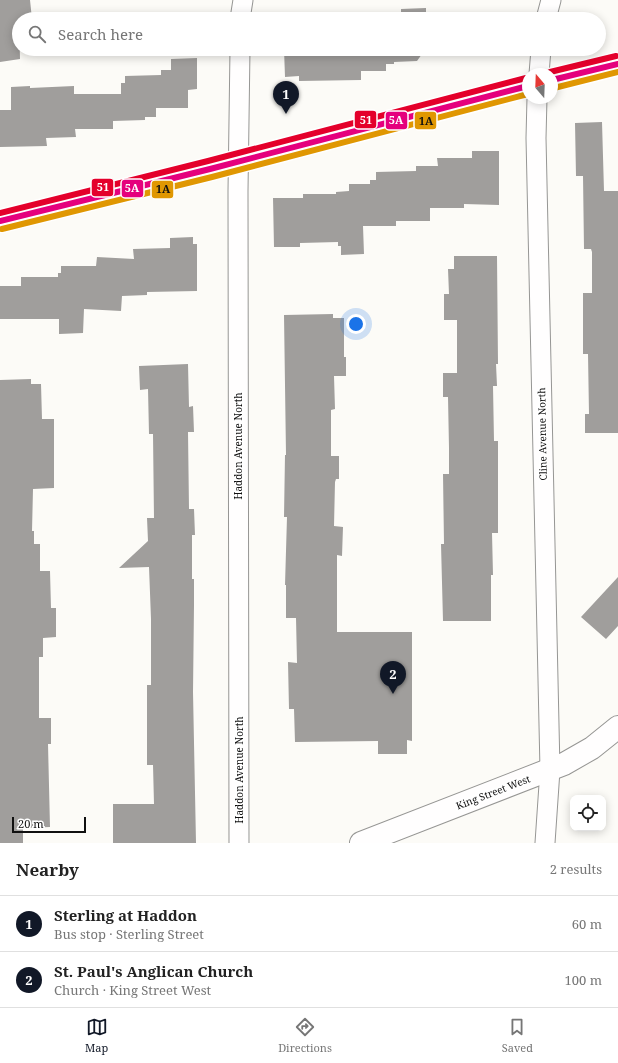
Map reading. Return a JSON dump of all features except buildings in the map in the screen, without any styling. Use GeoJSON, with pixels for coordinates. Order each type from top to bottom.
{"type":"FeatureCollection","features":[{"type":"Feature","properties":{"kind":"street"},"geometry":{"type":"LineString","coordinates":[[241,12],[243,0]]}},
{"type":"Feature","properties":{"kind":"street"},"geometry":{"type":"LineString","coordinates":[[548,12],[551,0]]}},
{"type":"Feature","properties":{"kind":"street","name":"Haddon Avenue North"},"geometry":{"type":"LineString","coordinates":[[239,843],[238,161],[240,56]]}},
{"type":"Feature","properties":{"kind":"street"},"geometry":{"type":"LineString","coordinates":[[540,68],[541,56]]}},
{"type":"Feature","properties":{"kind":"street"},"geometry":{"type":"LineString","coordinates":[[558,79],[618,64]]}},
{"type":"Feature","properties":{"kind":"street"},"geometry":{"type":"LineString","coordinates":[[0,221],[522,88]]}},
{"type":"Feature","properties":{"kind":"street","name":"Cline Avenue North"},"geometry":{"type":"LineString","coordinates":[[537,104],[536,138],[550,770],[545,843]]}},
{"type":"Feature","properties":{"kind":"street","name":"King Street West"},"geometry":{"type":"LineString","coordinates":[[361,843],[550,770],[592,748],[618,727]]}},
{"type":"Feature","properties":{"kind":"transit line","name":"51"},"geometry":{"type":"LineString","coordinates":[[558,70],[616,56]]}},
{"type":"Feature","properties":{"kind":"transit line","name":"5A"},"geometry":{"type":"LineString","coordinates":[[558,79],[618,64]]}},
{"type":"Feature","properties":{"kind":"transit line","name":"1A"},"geometry":{"type":"LineString","coordinates":[[558,87],[618,72]]}},
{"type":"Feature","properties":{"kind":"transit line","name":"51"},"geometry":{"type":"LineString","coordinates":[[0,213],[208,161],[522,79]]}},
{"type":"Feature","properties":{"kind":"transit line","name":"5A"},"geometry":{"type":"LineString","coordinates":[[0,221],[210,169],[522,88]]}},
{"type":"Feature","properties":{"kind":"transit line","name":"1A"},"geometry":{"type":"LineString","coordinates":[[2,229],[212,177],[522,96]]}},
{"type":"Feature","properties":{"kind":"place","name":"Sterling at Haddon"},"geometry":{"type":"Point","coordinates":[286,114]}},
{"type":"Feature","properties":{"kind":"place","name":"St. Paul's Anglican Church"},"geometry":{"type":"Point","coordinates":[393,694]}}]}
